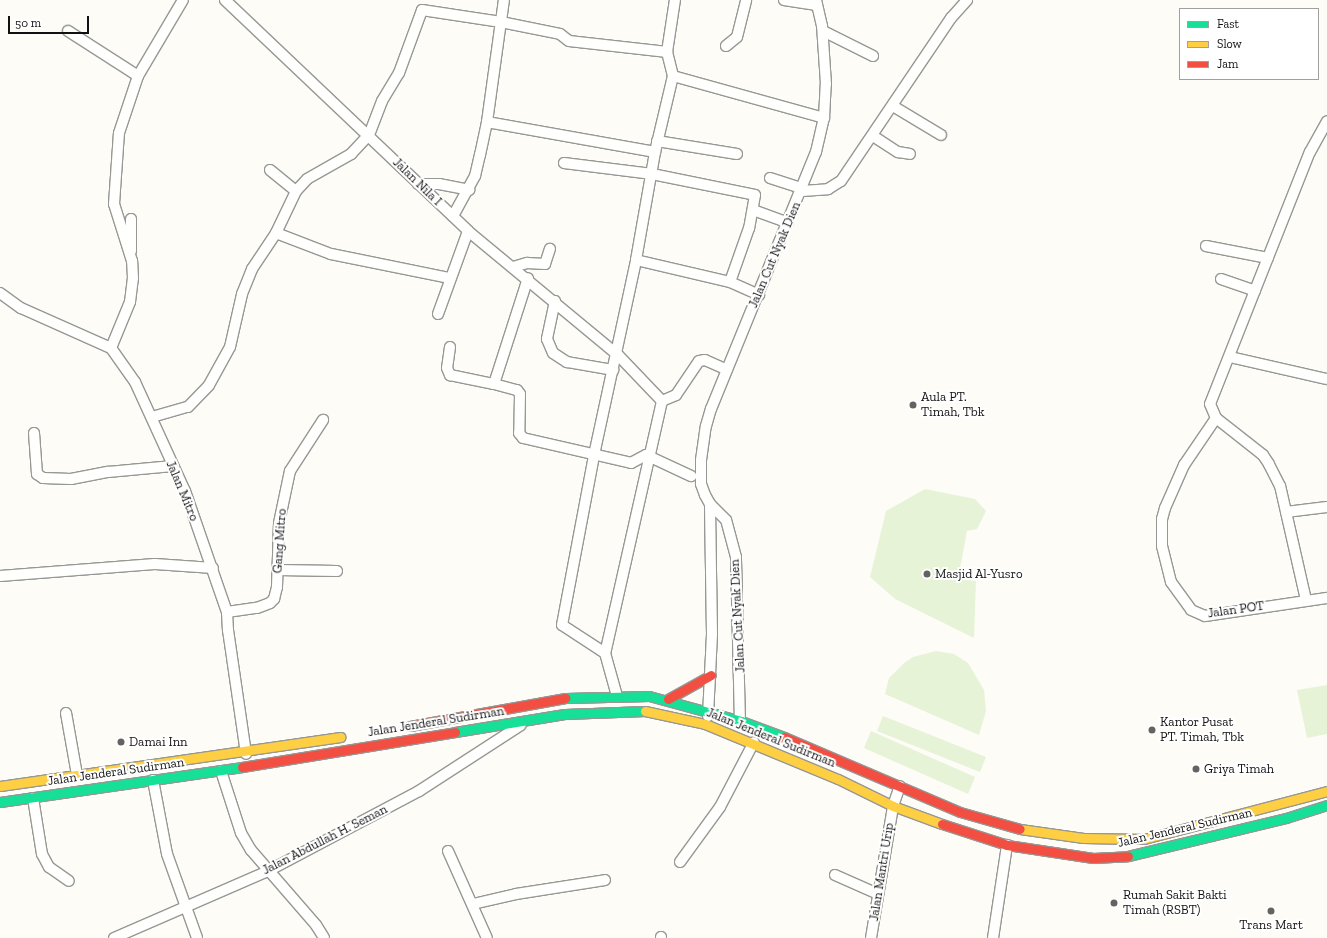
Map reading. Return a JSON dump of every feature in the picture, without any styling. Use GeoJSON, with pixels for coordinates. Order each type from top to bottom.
{"type":"FeatureCollection","features":[{"type":"Feature","properties":{"kind":"highway"},"geometry":{"type":"LineString","coordinates":[[668,700],[711,675]]}},
{"type":"Feature","properties":{"kind":"highway","name":"Jalan Jenderal Sudirman"},"geometry":{"type":"LineString","coordinates":[[403,727],[574,698],[649,696],[741,721],[806,746],[960,812],[1016,829],[1082,838],[1114,840],[1144,839],[1327,791]]}},
{"type":"Feature","properties":{"kind":"highway","name":"Jalan Jenderal Sudirman"},"geometry":{"type":"LineString","coordinates":[[0,802],[221,771],[526,722],[568,713],[654,712],[706,724],[754,742],[892,806],[1007,845],[1093,858],[1131,856],[1286,818],[1327,805]]}},
{"type":"Feature","properties":{"kind":"highway","name":"Jalan Jenderal Sudirman"},"geometry":{"type":"LineString","coordinates":[[0,786],[351,735]]}},
{"type":"Feature","properties":{"kind":"street"},"geometry":{"type":"LineString","coordinates":[[132,261],[114,204],[119,133],[128,100],[136,80],[183,0]]}},
{"type":"Feature","properties":{"kind":"street","name":"Jalan Nila I"},"geometry":{"type":"LineString","coordinates":[[225,0],[247,24],[369,135],[468,231],[528,278],[620,357],[662,401]]}},
{"type":"Feature","properties":{"kind":"street"},"geometry":{"type":"LineString","coordinates":[[453,216],[469,190],[475,176],[487,122],[504,0]]}},
{"type":"Feature","properties":{"kind":"street"},"geometry":{"type":"LineString","coordinates":[[605,653],[562,623],[598,455],[613,370],[620,357],[641,261],[657,175],[655,152],[663,142],[680,78],[668,52],[675,0]]}},
{"type":"Feature","properties":{"kind":"street"},"geometry":{"type":"LineString","coordinates":[[726,46],[737,37],[746,0]]}},
{"type":"Feature","properties":{"kind":"street"},"geometry":{"type":"LineString","coordinates":[[784,0],[816,2]]}},
{"type":"Feature","properties":{"kind":"street"},"geometry":{"type":"LineString","coordinates":[[770,178],[803,190],[828,189],[841,181],[873,136],[951,18],[967,0]]}},
{"type":"Feature","properties":{"kind":"street","name":"Jalan Cut Nyak Dien"},"geometry":{"type":"LineString","coordinates":[[736,736],[741,721],[736,557],[726,520],[710,504],[701,484],[703,439],[711,409],[803,190],[816,152],[824,118],[826,84],[823,31],[816,2]]}},
{"type":"Feature","properties":{"kind":"street"},"geometry":{"type":"LineString","coordinates":[[152,417],[188,407],[209,385],[230,347],[242,294],[252,269],[276,233],[296,191],[307,180],[351,154],[369,135],[382,101],[399,73],[423,5],[553,33],[569,41],[668,52]]}},
{"type":"Feature","properties":{"kind":"street"},"geometry":{"type":"LineString","coordinates":[[68,31],[136,80]]}},
{"type":"Feature","properties":{"kind":"street"},"geometry":{"type":"LineString","coordinates":[[823,31],[873,56]]}},
{"type":"Feature","properties":{"kind":"street"},"geometry":{"type":"LineString","coordinates":[[680,78],[824,118]]}},
{"type":"Feature","properties":{"kind":"street"},"geometry":{"type":"LineString","coordinates":[[892,106],[941,135]]}},
{"type":"Feature","properties":{"kind":"street"},"geometry":{"type":"LineString","coordinates":[[1306,600],[1280,486],[1263,454],[1216,418],[1210,404],[1230,357],[1310,152],[1327,121]]}},
{"type":"Feature","properties":{"kind":"street"},"geometry":{"type":"LineString","coordinates":[[487,122],[655,152]]}},
{"type":"Feature","properties":{"kind":"street"},"geometry":{"type":"LineString","coordinates":[[873,136],[898,152],[910,154]]}},
{"type":"Feature","properties":{"kind":"street"},"geometry":{"type":"LineString","coordinates":[[663,142],[737,154]]}},
{"type":"Feature","properties":{"kind":"street"},"geometry":{"type":"LineString","coordinates":[[564,163],[657,175],[755,195],[753,210],[730,282]]}},
{"type":"Feature","properties":{"kind":"street"},"geometry":{"type":"LineString","coordinates":[[270,170],[296,191]]}},
{"type":"Feature","properties":{"kind":"street"},"geometry":{"type":"LineString","coordinates":[[418,184],[439,184],[469,190]]}},
{"type":"Feature","properties":{"kind":"street"},"geometry":{"type":"LineString","coordinates":[[753,210],[788,223]]}},
{"type":"Feature","properties":{"kind":"street"},"geometry":{"type":"LineString","coordinates":[[0,294],[21,308],[111,348],[130,302],[133,278],[131,219]]}},
{"type":"Feature","properties":{"kind":"street"},"geometry":{"type":"LineString","coordinates":[[438,314],[449,278],[468,231]]}},
{"type":"Feature","properties":{"kind":"street"},"geometry":{"type":"LineString","coordinates":[[276,233],[331,254],[449,278]]}},
{"type":"Feature","properties":{"kind":"street"},"geometry":{"type":"LineString","coordinates":[[1206,246],[1268,258]]}},
{"type":"Feature","properties":{"kind":"street"},"geometry":{"type":"LineString","coordinates":[[513,267],[527,263],[544,264],[550,249]]}},
{"type":"Feature","properties":{"kind":"street"},"geometry":{"type":"LineString","coordinates":[[641,261],[730,282],[759,295]]}},
{"type":"Feature","properties":{"kind":"street"},"geometry":{"type":"LineString","coordinates":[[494,384],[528,278]]}},
{"type":"Feature","properties":{"kind":"street"},"geometry":{"type":"LineString","coordinates":[[1221,279],[1255,291]]}},
{"type":"Feature","properties":{"kind":"street"},"geometry":{"type":"LineString","coordinates":[[555,301],[547,339],[552,353],[567,362],[613,370]]}},
{"type":"Feature","properties":{"kind":"street"},"geometry":{"type":"LineString","coordinates":[[450,347],[447,368],[450,375],[517,390],[520,394],[519,433],[522,438],[631,463],[645,455],[650,456],[691,476]]}},
{"type":"Feature","properties":{"kind":"street","name":"Jalan Mitro"},"geometry":{"type":"LineString","coordinates":[[111,348],[135,382],[152,417],[213,568],[228,612],[248,766]]}},
{"type":"Feature","properties":{"kind":"street"},"geometry":{"type":"LineString","coordinates":[[1230,357],[1327,379]]}},
{"type":"Feature","properties":{"kind":"street"},"geometry":{"type":"LineString","coordinates":[[617,696],[605,653],[662,401],[676,395],[699,361],[705,360],[727,370]]}},
{"type":"Feature","properties":{"kind":"street","name":"Jalan POT"},"geometry":{"type":"LineString","coordinates":[[1216,418],[1184,466],[1165,508],[1162,546],[1171,582],[1191,610],[1205,616],[1327,598]]}},
{"type":"Feature","properties":{"kind":"street","name":"Gang Mitro"},"geometry":{"type":"LineString","coordinates":[[228,612],[270,603],[276,594],[279,523],[290,471],[323,420]]}},
{"type":"Feature","properties":{"kind":"street"},"geometry":{"type":"LineString","coordinates":[[34,433],[37,474],[43,478],[71,480],[108,472],[173,466]]}},
{"type":"Feature","properties":{"kind":"street","name":"Jalan Cut Nyak Dien"},"geometry":{"type":"LineString","coordinates":[[706,724],[710,712],[711,675],[710,504]]}},
{"type":"Feature","properties":{"kind":"street"},"geometry":{"type":"LineString","coordinates":[[1286,512],[1327,507]]}},
{"type":"Feature","properties":{"kind":"street"},"geometry":{"type":"LineString","coordinates":[[0,576],[155,564],[213,568]]}},
{"type":"Feature","properties":{"kind":"street"},"geometry":{"type":"LineString","coordinates":[[278,570],[337,572]]}},
{"type":"Feature","properties":{"kind":"street"},"geometry":{"type":"LineString","coordinates":[[66,713],[77,775]]}},
{"type":"Feature","properties":{"kind":"street","name":"Jalan Abdullah H. Seman"},"geometry":{"type":"LineString","coordinates":[[114,938],[268,871],[419,791],[526,722]]}},
{"type":"Feature","properties":{"kind":"street"},"geometry":{"type":"LineString","coordinates":[[680,862],[720,807],[754,742]]}},
{"type":"Feature","properties":{"kind":"street"},"geometry":{"type":"LineString","coordinates":[[221,771],[240,833],[268,871],[316,925],[324,938]]}},
{"type":"Feature","properties":{"kind":"street"},"geometry":{"type":"LineString","coordinates":[[153,780],[167,854],[197,938]]}},
{"type":"Feature","properties":{"kind":"street","name":"Jalan Mantri Urip"},"geometry":{"type":"LineString","coordinates":[[871,938],[892,806],[900,786]]}},
{"type":"Feature","properties":{"kind":"street"},"geometry":{"type":"LineString","coordinates":[[33,798],[42,854],[49,867],[69,881]]}},
{"type":"Feature","properties":{"kind":"street"},"geometry":{"type":"LineString","coordinates":[[993,938],[1007,845]]}},
{"type":"Feature","properties":{"kind":"street"},"geometry":{"type":"LineString","coordinates":[[448,851],[487,938]]}},
{"type":"Feature","properties":{"kind":"street"},"geometry":{"type":"LineString","coordinates":[[835,875],[878,894]]}},
{"type":"Feature","properties":{"kind":"street"},"geometry":{"type":"LineString","coordinates":[[473,904],[516,894],[605,880]]}},
{"type":"Feature","properties":{"kind":"green space"},"geometry":{"type":"Polygon","coordinates":[[[925,489],[975,499],[986,511],[977,529],[967,531],[958,579],[976,581],[974,638],[895,599],[870,577],[886,511],[925,489]]]}},
{"type":"Feature","properties":{"kind":"green space"},"geometry":{"type":"Polygon","coordinates":[[[936,651],[954,654],[968,663],[984,690],[986,711],[979,735],[885,694],[889,678],[904,663],[913,657],[936,651]]]}},
{"type":"Feature","properties":{"kind":"green space"},"geometry":{"type":"Polygon","coordinates":[[[1327,685],[1327,734],[1307,738],[1297,690],[1327,685]]]}},
{"type":"Feature","properties":{"kind":"green space"},"geometry":{"type":"Polygon","coordinates":[[[883,716],[986,757],[980,772],[877,731],[883,716]]]}},
{"type":"Feature","properties":{"kind":"green space"},"geometry":{"type":"Polygon","coordinates":[[[871,731],[975,777],[968,794],[864,748],[871,731]]]}},
{"type":"Feature","properties":{"kind":"traffic: fast"},"geometry":{"type":"LineString","coordinates":[[566,698],[649,696],[741,721],[784,737]]}},
{"type":"Feature","properties":{"kind":"traffic: fast"},"geometry":{"type":"LineString","coordinates":[[455,732],[565,714],[645,711]]}},
{"type":"Feature","properties":{"kind":"traffic: fast"},"geometry":{"type":"LineString","coordinates":[[0,802],[242,767]]}},
{"type":"Feature","properties":{"kind":"traffic: fast"},"geometry":{"type":"LineString","coordinates":[[1128,856],[1286,818],[1327,805]]}},
{"type":"Feature","properties":{"kind":"traffic: slow"},"geometry":{"type":"LineString","coordinates":[[645,711],[705,724],[838,779],[893,806],[942,824]]}},
{"type":"Feature","properties":{"kind":"traffic: slow"},"geometry":{"type":"LineString","coordinates":[[0,786],[340,737]]}},
{"type":"Feature","properties":{"kind":"traffic: slow"},"geometry":{"type":"LineString","coordinates":[[1020,829],[1083,838],[1144,839],[1327,791]]}},
{"type":"Feature","properties":{"kind":"traffic: jam"},"geometry":{"type":"LineString","coordinates":[[668,699],[711,675]]}},
{"type":"Feature","properties":{"kind":"traffic: jam"},"geometry":{"type":"LineString","coordinates":[[410,726],[566,698]]}},
{"type":"Feature","properties":{"kind":"traffic: jam"},"geometry":{"type":"LineString","coordinates":[[242,767],[455,732]]}},
{"type":"Feature","properties":{"kind":"traffic: jam"},"geometry":{"type":"LineString","coordinates":[[784,737],[960,812],[1020,829]]}},
{"type":"Feature","properties":{"kind":"traffic: jam"},"geometry":{"type":"LineString","coordinates":[[942,824],[1007,845],[1093,858],[1128,856]]}},
{"type":"Feature","properties":{"kind":"place","name":"Aula PT. Timah, Tbk"},"geometry":{"type":"Point","coordinates":[913,405]}},
{"type":"Feature","properties":{"kind":"place","name":"Masjid Al-Yusro"},"geometry":{"type":"Point","coordinates":[927,574]}},
{"type":"Feature","properties":{"kind":"place","name":"Kantor Pusat PT. Timah, Tbk"},"geometry":{"type":"Point","coordinates":[1152,730]}},
{"type":"Feature","properties":{"kind":"place","name":"Damai Inn"},"geometry":{"type":"Point","coordinates":[121,742]}},
{"type":"Feature","properties":{"kind":"place","name":"Griya Timah"},"geometry":{"type":"Point","coordinates":[1196,769]}},
{"type":"Feature","properties":{"kind":"place","name":"Rumah Sakit Bakti Timah (RSBT)"},"geometry":{"type":"Point","coordinates":[1114,903]}},
{"type":"Feature","properties":{"kind":"place","name":"Trans Mart"},"geometry":{"type":"Point","coordinates":[1271,911]}}]}
